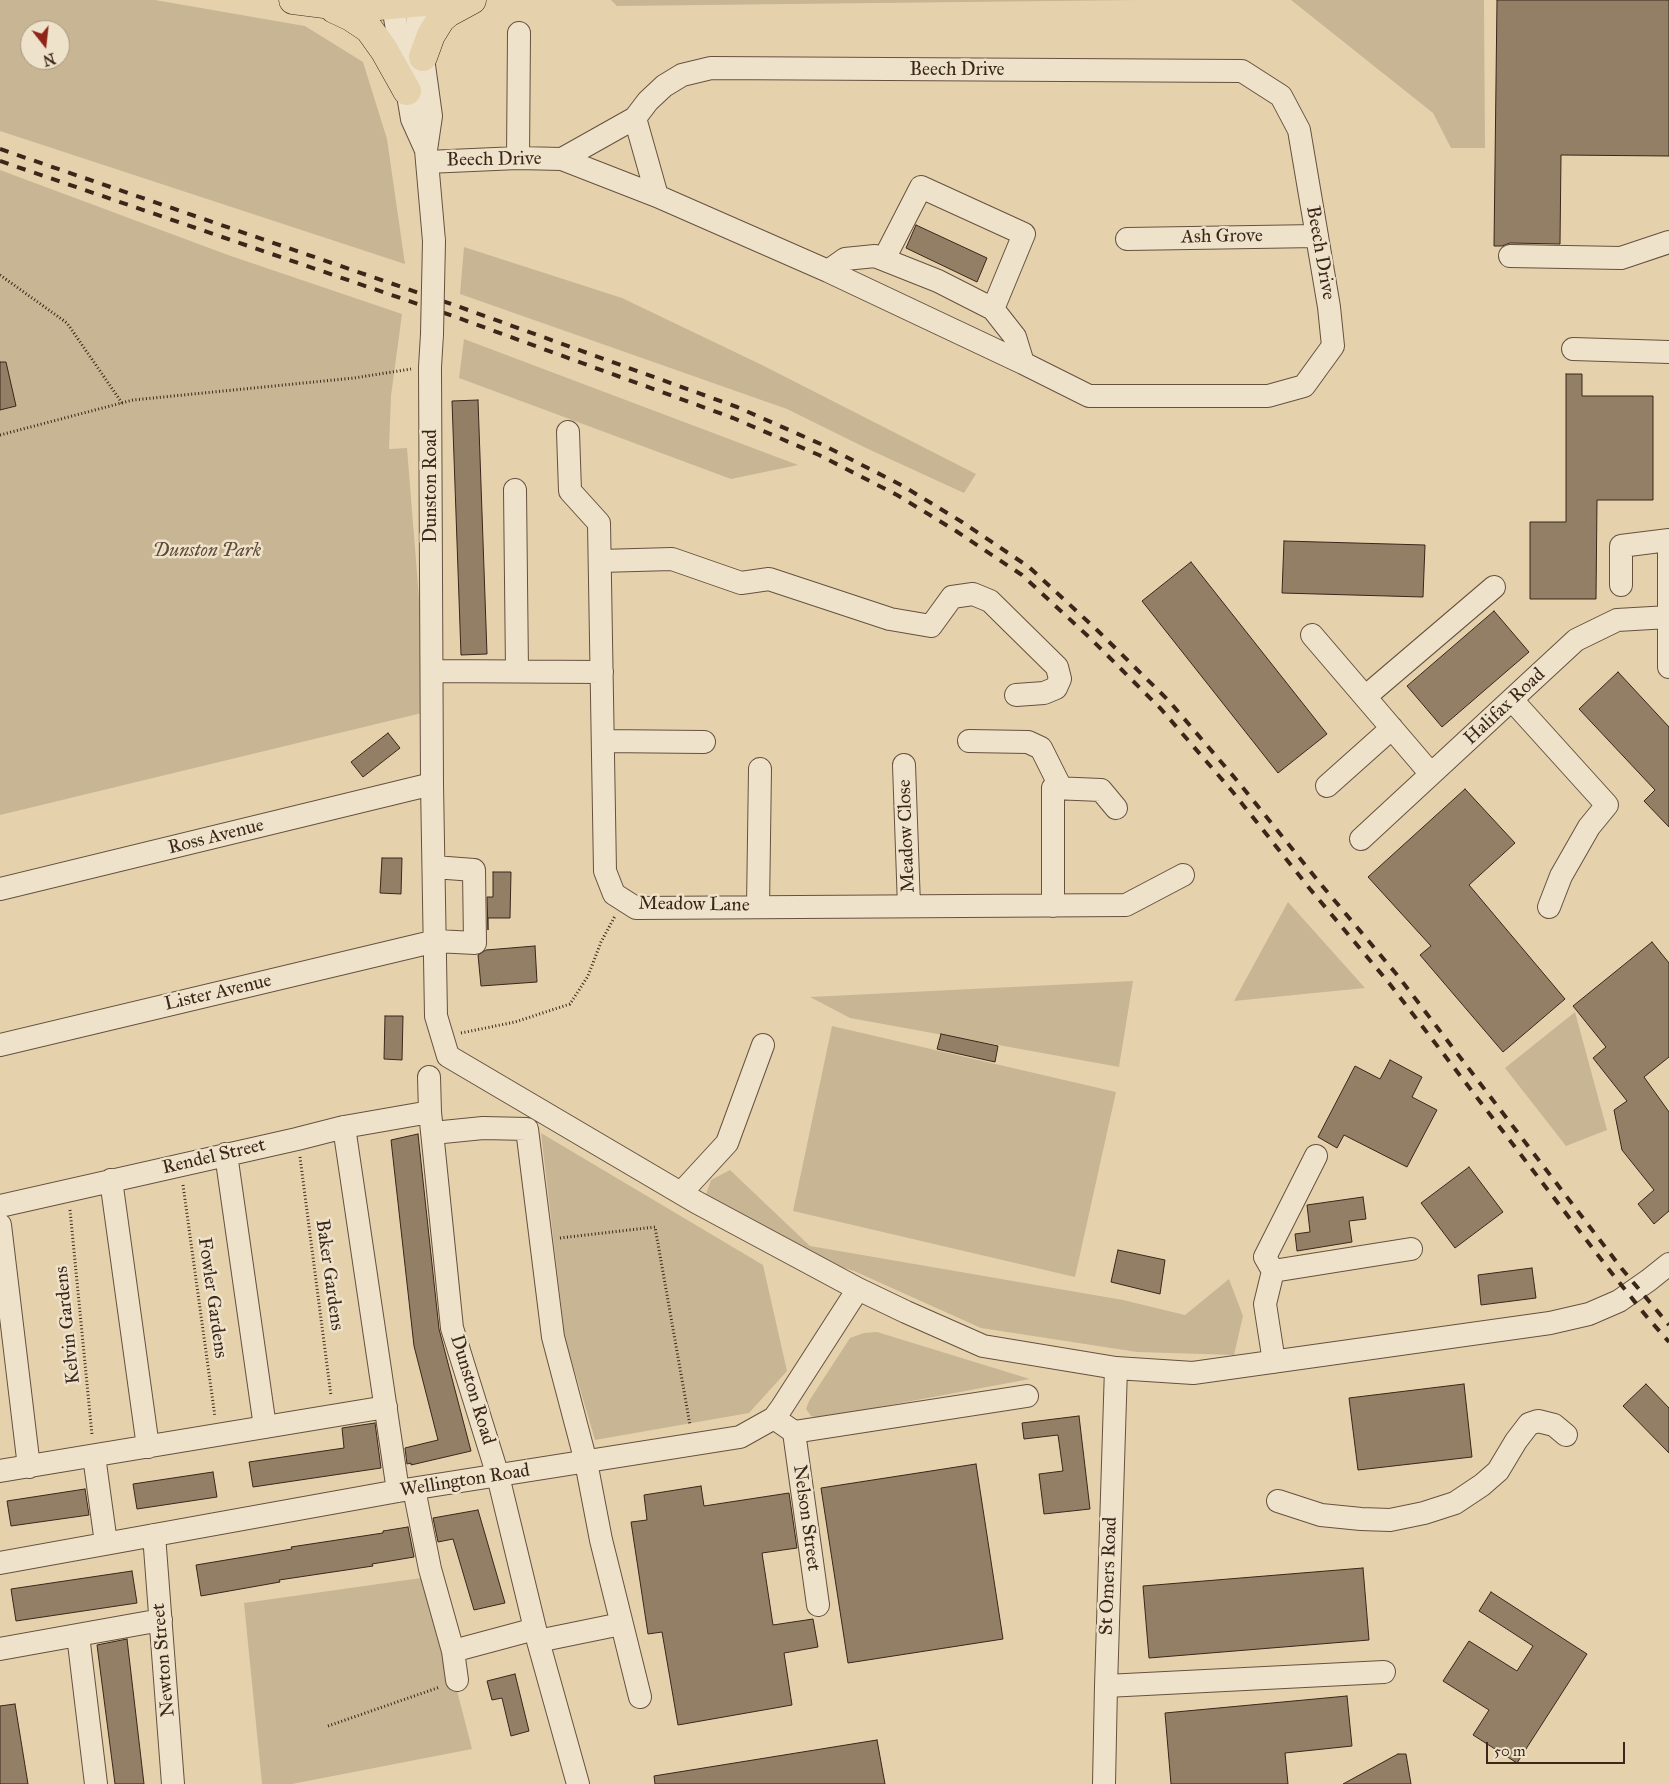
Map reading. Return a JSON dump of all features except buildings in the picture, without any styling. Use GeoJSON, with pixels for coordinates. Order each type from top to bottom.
{"type":"FeatureCollection","features":[{"type":"Feature","properties":{"kind":"highway"},"geometry":{"type":"LineString","coordinates":[[306,2],[356,8],[404,2],[446,0]]}},
{"type":"Feature","properties":{"kind":"highway"},"geometry":{"type":"LineString","coordinates":[[423,57],[431,35],[441,19],[472,0]]}},
{"type":"Feature","properties":{"kind":"highway"},"geometry":{"type":"LineString","coordinates":[[306,2],[337,10],[369,29],[384,50],[407,91]]}},
{"type":"Feature","properties":{"kind":"street","name":"Dunston Road"},"geometry":{"type":"LineString","coordinates":[[404,2],[423,57],[432,116],[426,156],[434,241],[430,367],[432,823],[436,941],[436,1016],[448,1056],[680,1193],[858,1289],[983,1346],[1116,1368],[1193,1373],[1550,1323],[1589,1314],[1619,1301],[1669,1264]]}},
{"type":"Feature","properties":{"kind":"street","name":"Dunston Road"},"geometry":{"type":"LineString","coordinates":[[404,2],[407,91],[412,119],[426,156]]}},
{"type":"Feature","properties":{"kind":"street"},"geometry":{"type":"LineString","coordinates":[[518,158],[520,33]]}},
{"type":"Feature","properties":{"kind":"street","name":"Beech Drive"},"geometry":{"type":"LineString","coordinates":[[426,156],[562,160],[657,196],[828,272],[1089,396],[1268,396],[1304,386],[1332,346],[1329,307],[1299,130],[1281,96],[1242,71],[711,68],[682,74],[664,86],[648,101],[635,118],[562,160]]}},
{"type":"Feature","properties":{"kind":"street"},"geometry":{"type":"LineString","coordinates":[[635,118],[657,196]]}},
{"type":"Feature","properties":{"kind":"street"},"geometry":{"type":"LineString","coordinates":[[884,259],[921,187],[1024,234],[993,309]]}},
{"type":"Feature","properties":{"kind":"street","name":"Ash Grove"},"geometry":{"type":"LineString","coordinates":[[1127,239],[1317,236]]}},
{"type":"Feature","properties":{"kind":"street"},"geometry":{"type":"LineString","coordinates":[[1510,256],[1621,258],[1669,242]]}},
{"type":"Feature","properties":{"kind":"street"},"geometry":{"type":"LineString","coordinates":[[828,272],[845,259],[875,256],[938,281],[993,309],[1015,337],[1023,363]]}},
{"type":"Feature","properties":{"kind":"street"},"geometry":{"type":"LineString","coordinates":[[1573,349],[1669,352]]}},
{"type":"Feature","properties":{"kind":"street","name":"Meadow Lane"},"geometry":{"type":"LineString","coordinates":[[568,432],[570,491],[598,523],[605,871],[614,894],[636,908],[1126,905],[1183,875]]}},
{"type":"Feature","properties":{"kind":"street"},"geometry":{"type":"LineString","coordinates":[[515,490],[517,672]]}},
{"type":"Feature","properties":{"kind":"street"},"geometry":{"type":"LineString","coordinates":[[1621,585],[1621,546],[1669,540]]}},
{"type":"Feature","properties":{"kind":"street"},"geometry":{"type":"LineString","coordinates":[[1669,554],[1669,667]]}},
{"type":"Feature","properties":{"kind":"street"},"geometry":{"type":"LineString","coordinates":[[600,561],[672,559],[741,583],[769,579],[890,619],[931,626],[952,597],[973,594],[990,601],[1058,667],[1060,679],[1056,688],[1044,693],[1016,695]]}},
{"type":"Feature","properties":{"kind":"street"},"geometry":{"type":"LineString","coordinates":[[1365,697],[1494,588]]}},
{"type":"Feature","properties":{"kind":"street","name":"Halifax Road"},"geometry":{"type":"LineString","coordinates":[[1361,839],[1576,640],[1617,620],[1669,618]]}},
{"type":"Feature","properties":{"kind":"street"},"geometry":{"type":"LineString","coordinates":[[1312,635],[1431,774]]}},
{"type":"Feature","properties":{"kind":"street"},"geometry":{"type":"LineString","coordinates":[[432,671],[602,672]]}},
{"type":"Feature","properties":{"kind":"street"},"geometry":{"type":"LineString","coordinates":[[1512,700],[1607,805],[1590,828],[1561,876],[1549,907]]}},
{"type":"Feature","properties":{"kind":"street"},"geometry":{"type":"LineString","coordinates":[[1327,786],[1392,728]]}},
{"type":"Feature","properties":{"kind":"street"},"geometry":{"type":"LineString","coordinates":[[603,741],[704,742]]}},
{"type":"Feature","properties":{"kind":"street"},"geometry":{"type":"LineString","coordinates":[[969,741],[1028,742],[1040,748],[1060,788]]}},
{"type":"Feature","properties":{"kind":"street","name":"Meadow Close"},"geometry":{"type":"LineString","coordinates":[[904,765],[909,906]]}},
{"type":"Feature","properties":{"kind":"street"},"geometry":{"type":"LineString","coordinates":[[758,907],[760,769]]}},
{"type":"Feature","properties":{"kind":"street","name":"Ross Avenue"},"geometry":{"type":"LineString","coordinates":[[0,889],[432,784]]}},
{"type":"Feature","properties":{"kind":"street"},"geometry":{"type":"LineString","coordinates":[[1053,906],[1053,788],[1101,790],[1116,808]]}},
{"type":"Feature","properties":{"kind":"street","name":"Lister Avenue"},"geometry":{"type":"LineString","coordinates":[[0,1045],[436,941],[475,943],[474,870],[434,867]]}},
{"type":"Feature","properties":{"kind":"street"},"geometry":{"type":"LineString","coordinates":[[680,1193],[727,1144],[763,1045]]}},
{"type":"Feature","properties":{"kind":"street","name":"Dunston Road"},"geometry":{"type":"LineString","coordinates":[[429,1077],[431,1122],[452,1328],[498,1476],[536,1635],[578,1784]]}},
{"type":"Feature","properties":{"kind":"street","name":"Rendel Street"},"geometry":{"type":"LineString","coordinates":[[0,1206],[344,1127],[431,1122],[483,1128],[527,1129],[541,1241]]}},
{"type":"Feature","properties":{"kind":"street"},"geometry":{"type":"LineString","coordinates":[[344,1127],[386,1407],[406,1490],[453,1651],[457,1680]]}},
{"type":"Feature","properties":{"kind":"street"},"geometry":{"type":"LineString","coordinates":[[226,1154],[265,1427]]}},
{"type":"Feature","properties":{"kind":"street"},"geometry":{"type":"LineString","coordinates":[[1274,1362],[1265,1304],[1273,1271],[1265,1257],[1316,1156]]}},
{"type":"Feature","properties":{"kind":"street"},"geometry":{"type":"LineString","coordinates":[[111,1180],[148,1447]]}},
{"type":"Feature","properties":{"kind":"street"},"geometry":{"type":"LineString","coordinates":[[0,1226],[29,1467]]}},
{"type":"Feature","properties":{"kind":"street"},"geometry":{"type":"LineString","coordinates":[[541,1241],[553,1337],[586,1462],[601,1540],[640,1698]]}},
{"type":"Feature","properties":{"kind":"street"},"geometry":{"type":"LineString","coordinates":[[1273,1271],[1411,1249]]}},
{"type":"Feature","properties":{"kind":"street","name":"Wellington Road"},"geometry":{"type":"LineString","coordinates":[[0,1563],[406,1490],[740,1437],[774,1418],[858,1289]]}},
{"type":"Feature","properties":{"kind":"street","name":"St Omers Road"},"geometry":{"type":"LineString","coordinates":[[1104,1784],[1116,1368]]}},
{"type":"Feature","properties":{"kind":"street"},"geometry":{"type":"LineString","coordinates":[[774,1418],[794,1432],[1027,1396]]}},
{"type":"Feature","properties":{"kind":"street"},"geometry":{"type":"LineString","coordinates":[[0,1471],[386,1407]]}},
{"type":"Feature","properties":{"kind":"street"},"geometry":{"type":"LineString","coordinates":[[1278,1501],[1321,1515],[1361,1519],[1390,1520],[1424,1513],[1455,1503],[1482,1485],[1498,1471],[1529,1424],[1538,1421],[1554,1425],[1566,1436]]}},
{"type":"Feature","properties":{"kind":"street","name":"Nelson Street"},"geometry":{"type":"LineString","coordinates":[[794,1432],[818,1605]]}},
{"type":"Feature","properties":{"kind":"street"},"geometry":{"type":"LineString","coordinates":[[94,1456],[106,1543]]}},
{"type":"Feature","properties":{"kind":"street","name":"Newton Street"},"geometry":{"type":"LineString","coordinates":[[154,1535],[173,1784]]}},
{"type":"Feature","properties":{"kind":"street"},"geometry":{"type":"LineString","coordinates":[[0,1649],[160,1620]]}},
{"type":"Feature","properties":{"kind":"street"},"geometry":{"type":"LineString","coordinates":[[453,1651],[536,1635],[621,1624]]}},
{"type":"Feature","properties":{"kind":"street"},"geometry":{"type":"LineString","coordinates":[[78,1635],[96,1784]]}},
{"type":"Feature","properties":{"kind":"street"},"geometry":{"type":"LineString","coordinates":[[1106,1686],[1384,1672]]}},
{"type":"Feature","properties":{"kind":"path"},"geometry":{"type":"LineString","coordinates":[[0,275],[67,323],[122,403]]}},
{"type":"Feature","properties":{"kind":"path"},"geometry":{"type":"LineString","coordinates":[[0,435],[132,400],[354,378],[430,367]]}},
{"type":"Feature","properties":{"kind":"path"},"geometry":{"type":"LineString","coordinates":[[442,1036],[515,1022],[570,1004],[588,976],[601,942],[624,901]]}},
{"type":"Feature","properties":{"kind":"path","name":"Baker Gardens"},"geometry":{"type":"LineString","coordinates":[[297,1139],[334,1416]]}},
{"type":"Feature","properties":{"kind":"path","name":"Fowler Gardens"},"geometry":{"type":"LineString","coordinates":[[181,1164],[217,1435]]}},
{"type":"Feature","properties":{"kind":"path","name":"Kelvin Gardens"},"geometry":{"type":"LineString","coordinates":[[68,1191],[94,1456]]}},
{"type":"Feature","properties":{"kind":"path"},"geometry":{"type":"LineString","coordinates":[[541,1241],[655,1227],[694,1445]]}},
{"type":"Feature","properties":{"kind":"path"},"geometry":{"type":"LineString","coordinates":[[328,1726],[457,1680]]}},
{"type":"Feature","properties":{"kind":"green space"},"geometry":{"type":"Polygon","coordinates":[[[0,0],[155,0],[305,26],[363,62],[387,139],[405,264],[0,131],[0,0]]]}},
{"type":"Feature","properties":{"kind":"green space"},"geometry":{"type":"Polygon","coordinates":[[[611,0],[1139,0],[617,6],[611,0]]]}},
{"type":"Feature","properties":{"kind":"green space"},"geometry":{"type":"Polygon","coordinates":[[[1291,0],[1484,0],[1485,148],[1451,148],[1433,113],[1291,0]]]}},
{"type":"Feature","properties":{"kind":"green space","name":"Dunston Park"},"geometry":{"type":"Polygon","coordinates":[[[0,170],[228,255],[402,314],[391,396],[389,449],[407,448],[424,660],[426,712],[0,815],[0,170]]]}},
{"type":"Feature","properties":{"kind":"green space"},"geometry":{"type":"Polygon","coordinates":[[[464,247],[622,298],[762,365],[976,474],[964,493],[787,409],[460,294],[464,247]]]}},
{"type":"Feature","properties":{"kind":"green space"},"geometry":{"type":"Polygon","coordinates":[[[464,339],[798,465],[731,479],[459,378],[464,339]]]}},
{"type":"Feature","properties":{"kind":"green space"},"geometry":{"type":"Polygon","coordinates":[[[1288,902],[1365,988],[1234,1001],[1288,902]]]}},
{"type":"Feature","properties":{"kind":"green space"},"geometry":{"type":"Polygon","coordinates":[[[1133,981],[1119,1067],[850,1018],[810,997],[1133,981]]]}},
{"type":"Feature","properties":{"kind":"green space"},"geometry":{"type":"Polygon","coordinates":[[[1575,1012],[1607,1130],[1566,1146],[1505,1068],[1575,1012]]]}},
{"type":"Feature","properties":{"kind":"green space"},"geometry":{"type":"Polygon","coordinates":[[[832,1026],[1116,1092],[1075,1277],[793,1211],[832,1026]]]}},
{"type":"Feature","properties":{"kind":"green space"},"geometry":{"type":"Polygon","coordinates":[[[541,1133],[763,1265],[787,1371],[749,1413],[595,1440],[565,1338],[541,1133]]]}},
{"type":"Feature","properties":{"kind":"green space"},"geometry":{"type":"Polygon","coordinates":[[[730,1170],[810,1246],[1123,1300],[1185,1315],[1229,1279],[1243,1316],[1234,1355],[1137,1352],[981,1328],[854,1271],[805,1255],[704,1200],[711,1180],[730,1170]]]}},
{"type":"Feature","properties":{"kind":"green space"},"geometry":{"type":"Polygon","coordinates":[[[877,1332],[1030,1379],[820,1418],[811,1416],[806,1409],[809,1401],[850,1338],[864,1333],[877,1332]]]}},
{"type":"Feature","properties":{"kind":"green space"},"geometry":{"type":"Polygon","coordinates":[[[428,1577],[472,1749],[292,1784],[262,1784],[244,1603],[428,1577]]]}},
{"type":"Feature","properties":{"kind":"railway"},"geometry":{"type":"LineString","coordinates":[[0,149],[457,306],[737,407],[823,445],[903,486],[962,522],[1029,567],[1097,630],[1169,701],[1240,784],[1398,976],[1622,1269],[1669,1325]]}},
{"type":"Feature","properties":{"kind":"railway"},"geometry":{"type":"LineString","coordinates":[[0,161],[453,316],[733,418],[819,455],[897,495],[1022,575],[1090,638],[1161,709],[1232,791],[1310,889],[1389,983],[1614,1276],[1669,1342]]}}]}
